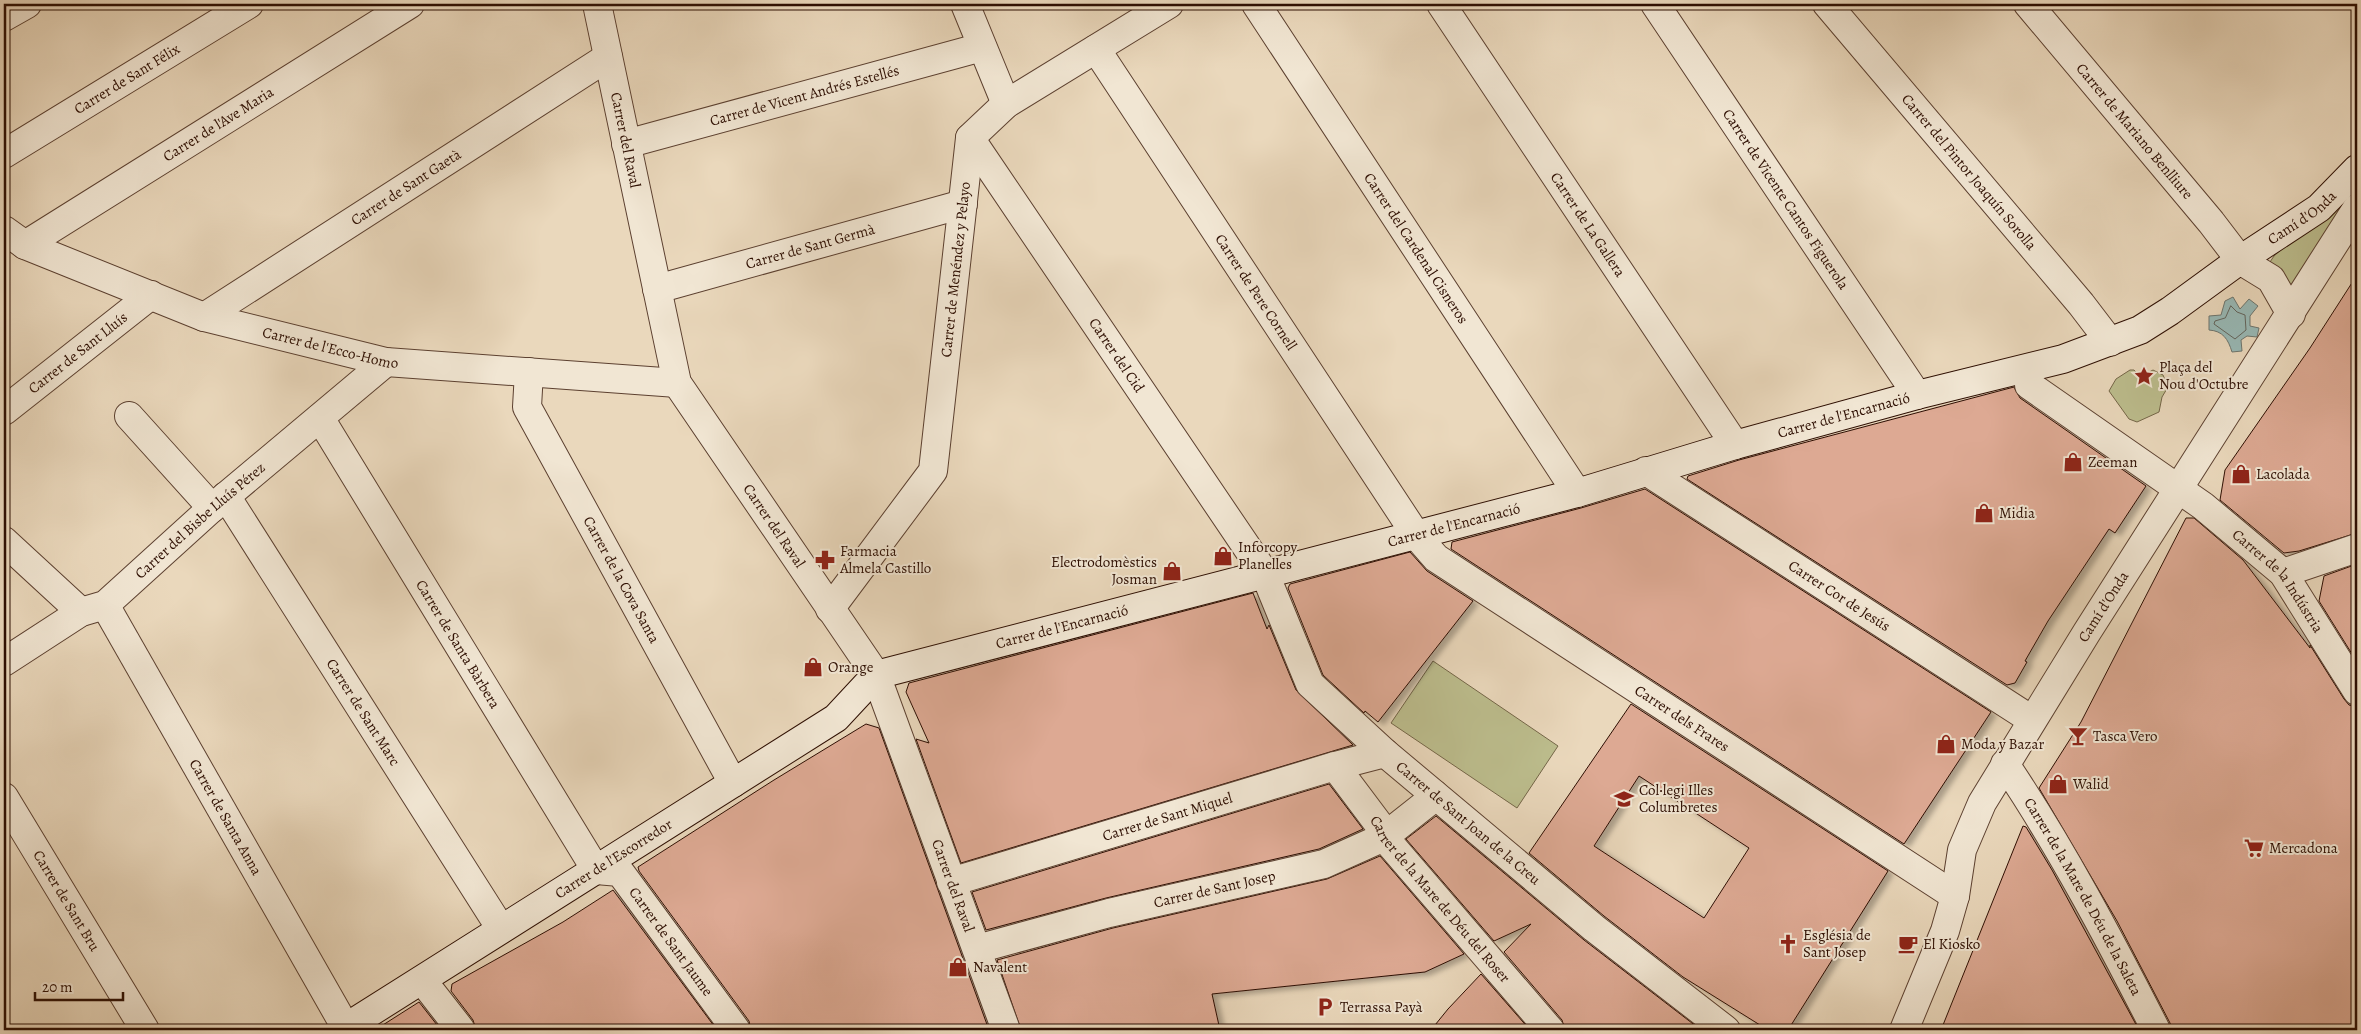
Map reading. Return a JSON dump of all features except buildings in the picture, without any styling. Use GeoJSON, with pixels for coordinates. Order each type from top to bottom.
{"type":"FeatureCollection","features":[{"type":"Feature","properties":{"kind":"street"},"geometry":{"type":"LineString","coordinates":[[4,17],[27,4]]}},
{"type":"Feature","properties":{"kind":"street","name":"Carrer de Sant Félix"},"geometry":{"type":"LineString","coordinates":[[4,154],[250,4]]}},
{"type":"Feature","properties":{"kind":"street","name":"Carrer de l'Ave Maria"},"geometry":{"type":"LineString","coordinates":[[14,238],[410,4]]}},
{"type":"Feature","properties":{"kind":"street","name":"Carrer del Raval"},"geometry":{"type":"LineString","coordinates":[[597,4],[677,382],[876,676],[1006,1030]]}},
{"type":"Feature","properties":{"kind":"street"},"geometry":{"type":"LineString","coordinates":[[965,4],[1006,104]]}},
{"type":"Feature","properties":{"kind":"street"},"geometry":{"type":"LineString","coordinates":[[970,138],[1006,104],[1096,49],[1134,13],[1169,4]]}},
{"type":"Feature","properties":{"kind":"street","name":"Carrer del Cardenal Cisneros"},"geometry":{"type":"LineString","coordinates":[[1256,4],[1577,493]]}},
{"type":"Feature","properties":{"kind":"street","name":"Carrer de La Gallera"},"geometry":{"type":"LineString","coordinates":[[1440,4],[1735,445]]}},
{"type":"Feature","properties":{"kind":"street","name":"Carrer de Vicente Cantos Figuerola"},"geometry":{"type":"LineString","coordinates":[[1655,4],[1917,396]]}},
{"type":"Feature","properties":{"kind":"street","name":"Carrer del Pintor Joaquín Sorolla"},"geometry":{"type":"LineString","coordinates":[[1827,4],[2081,304],[2110,342]]}},
{"type":"Feature","properties":{"kind":"street","name":"Carrer de Mariano Benlliure"},"geometry":{"type":"LineString","coordinates":[[2038,7],[2240,260]]}},
{"type":"Feature","properties":{"kind":"street","name":"Carrer de Vicent Andrés Estellés"},"geometry":{"type":"LineString","coordinates":[[626,144],[982,47]]}},
{"type":"Feature","properties":{"kind":"street","name":"Carrer de Pere Cornell"},"geometry":{"type":"LineString","coordinates":[[1096,49],[1416,535]]}},
{"type":"Feature","properties":{"kind":"street","name":"Carrer de Sant Gaetà"},"geometry":{"type":"LineString","coordinates":[[204,317],[608,57]]}},
{"type":"Feature","properties":{"kind":"street","name":"Carrer de Menéndez y Pelayo"},"geometry":{"type":"LineString","coordinates":[[830,609],[932,471],[970,138]]}},
{"type":"Feature","properties":{"kind":"street","name":"Carrer del Cid"},"geometry":{"type":"LineString","coordinates":[[970,138],[1265,574]]}},
{"type":"Feature","properties":{"kind":"street","name":"Camí d'Onda"},"geometry":{"type":"LineString","coordinates":[[2240,260],[2319,208],[2357,169]]}},
{"type":"Feature","properties":{"kind":"street","name":"Carrer de Sant Germà"},"geometry":{"type":"LineString","coordinates":[[657,288],[963,204]]}},
{"type":"Feature","properties":{"kind":"street","name":"Camí d'Onda"},"geometry":{"type":"LineString","coordinates":[[1904,1030],[1945,931],[1955,896],[1962,850],[1982,803],[2032,720],[2357,208]]}},
{"type":"Feature","properties":{"kind":"street","name":"Carrer de l'Ecco-Homo"},"geometry":{"type":"LineString","coordinates":[[14,238],[204,317],[386,362],[677,382]]}},
{"type":"Feature","properties":{"kind":"street"},"geometry":{"type":"LineString","coordinates":[[2178,489],[2029,385],[2030,369],[2063,359],[2140,330],[2170,311],[2240,260],[2271,279],[2291,314]]}},
{"type":"Feature","properties":{"kind":"street","name":"Carrer de Sant Lluís"},"geometry":{"type":"LineString","coordinates":[[4,411],[151,295]]}},
{"type":"Feature","properties":{"kind":"street","name":"Carrer del Bisbe Lluís Pérez"},"geometry":{"type":"LineString","coordinates":[[4,662],[93,609],[386,362]]}},
{"type":"Feature","properties":{"kind":"street","name":"Carrer de l'Encarnació"},"geometry":{"type":"LineString","coordinates":[[876,676],[1577,493],[1735,445],[1917,396],[2030,369]]}},
{"type":"Feature","properties":{"kind":"street","name":"Carrer de la Cova Santa"},"geometry":{"type":"LineString","coordinates":[[529,372],[526,408],[733,784]]}},
{"type":"Feature","properties":{"kind":"street","name":"Carrer de Sant Marc"},"geometry":{"type":"LineString","coordinates":[[129,416],[219,502],[501,929]]}},
{"type":"Feature","properties":{"kind":"street","name":"Carrer de Santa Bàrbera"},"geometry":{"type":"LineString","coordinates":[[320,418],[596,870]]}},
{"type":"Feature","properties":{"kind":"street","name":"Carrer Cor de Jesús"},"geometry":{"type":"LineString","coordinates":[[1646,471],[2032,720]]}},
{"type":"Feature","properties":{"kind":"street","name":"Carrer de la Indústria"},"geometry":{"type":"LineString","coordinates":[[2178,489],[2203,506],[2283,573],[2357,691]]}},
{"type":"Feature","properties":{"kind":"street","name":"Carrer dels Frares"},"geometry":{"type":"LineString","coordinates":[[1416,535],[1436,558],[1955,896]]}},
{"type":"Feature","properties":{"kind":"street","name":"Carrer de Santa Anna"},"geometry":{"type":"LineString","coordinates":[[4,541],[93,609],[344,1029]]}},
{"type":"Feature","properties":{"kind":"street"},"geometry":{"type":"LineString","coordinates":[[2283,573],[2357,548]]}},
{"type":"Feature","properties":{"kind":"street","name":"Carrer de Sant Joan de la Creu"},"geometry":{"type":"LineString","coordinates":[[1265,574],[1310,684],[1385,753],[1594,928],[1726,1030]]}},
{"type":"Feature","properties":{"kind":"street","name":"Carrer de l'Escorredor"},"geometry":{"type":"LineString","coordinates":[[344,1029],[836,718],[876,676]]}},
{"type":"Feature","properties":{"kind":"street","name":"Carrer de Sant Miquel"},"geometry":{"type":"LineString","coordinates":[[951,882],[1335,766],[1385,753]]}},
{"type":"Feature","properties":{"kind":"street","name":"Carrer de la Mare de Déu de la Saleta"},"geometry":{"type":"LineString","coordinates":[[2005,764],[2027,797],[2111,942],[2156,1030]]}},
{"type":"Feature","properties":{"kind":"street","name":"Carrer de la Mare de Déu del Roser"},"geometry":{"type":"LineString","coordinates":[[1335,766],[1380,826],[1384,837],[1550,1030]]}},
{"type":"Feature","properties":{"kind":"street","name":"Carrer de Sant Josep"},"geometry":{"type":"LineString","coordinates":[[977,949],[1109,913],[1324,864],[1384,837],[1427,803],[1434,794]]}},
{"type":"Feature","properties":{"kind":"street","name":"Carrer de Sant Bru"},"geometry":{"type":"LineString","coordinates":[[4,797],[145,1030]]}},
{"type":"Feature","properties":{"kind":"street","name":"Carrer de Sant Jaume"},"geometry":{"type":"LineString","coordinates":[[596,870],[620,872],[736,1030]]}},
{"type":"Feature","properties":{"kind":"street"},"geometry":{"type":"LineString","coordinates":[[422,980],[461,1030]]}},
{"type":"Feature","properties":{"kind":"green space"},"geometry":{"type":"Polygon","coordinates":[[[2346,192],[2353,195],[2292,296],[2268,265],[2274,256],[2346,192]]]}},
{"type":"Feature","properties":{"kind":"green space"},"geometry":{"type":"Polygon","coordinates":[[[2130,370],[2134,370],[2140,377],[2153,370],[2163,375],[2168,387],[2162,397],[2159,412],[2137,422],[2129,419],[2109,391],[2116,379],[2130,370]]]}},
{"type":"Feature","properties":{"kind":"green space"},"geometry":{"type":"Polygon","coordinates":[[[1433,661],[1558,746],[1517,808],[1391,723],[1433,661]]]}},
{"type":"Feature","properties":{"kind":"water"},"geometry":{"type":"Polygon","coordinates":[[[2233,297],[2240,309],[2249,299],[2258,306],[2250,316],[2250,326],[2259,328],[2257,337],[2247,336],[2241,340],[2242,351],[2232,352],[2224,336],[2209,330],[2209,316],[2221,315],[2225,301],[2233,297]]]}},
{"type":"Feature","properties":{"kind":"place","name":"Plaça del Nou d'Octubre"},"geometry":{"type":"Point","coordinates":[2144,376]}},
{"type":"Feature","properties":{"kind":"place","name":"Zeeman"},"geometry":{"type":"Point","coordinates":[2073,462]}},
{"type":"Feature","properties":{"kind":"place","name":"Lacolada"},"geometry":{"type":"Point","coordinates":[2241,474]}},
{"type":"Feature","properties":{"kind":"place","name":"Midia"},"geometry":{"type":"Point","coordinates":[1984,513]}},
{"type":"Feature","properties":{"kind":"place","name":"Inforcopy Planelles"},"geometry":{"type":"Point","coordinates":[1223,556]}},
{"type":"Feature","properties":{"kind":"place","name":"Farmacia Almela Castillo"},"geometry":{"type":"Point","coordinates":[825,560]}},
{"type":"Feature","properties":{"kind":"place","name":"Electrodomèstics Josman"},"geometry":{"type":"Point","coordinates":[1172,571]}},
{"type":"Feature","properties":{"kind":"place","name":"Orange"},"geometry":{"type":"Point","coordinates":[813,667]}},
{"type":"Feature","properties":{"kind":"place","name":"Tasca Vero"},"geometry":{"type":"Point","coordinates":[2078,736]}},
{"type":"Feature","properties":{"kind":"place","name":"Moda y Bazar"},"geometry":{"type":"Point","coordinates":[1946,744]}},
{"type":"Feature","properties":{"kind":"place","name":"Walid"},"geometry":{"type":"Point","coordinates":[2058,784]}},
{"type":"Feature","properties":{"kind":"place","name":"Col·legi Illes Columbretes"},"geometry":{"type":"Point","coordinates":[1624,799]}},
{"type":"Feature","properties":{"kind":"place","name":"Mercadona"},"geometry":{"type":"Point","coordinates":[2254,848]}},
{"type":"Feature","properties":{"kind":"place","name":"Església de Sant Josep"},"geometry":{"type":"Point","coordinates":[1788,944]}},
{"type":"Feature","properties":{"kind":"place","name":"El Kiosko"},"geometry":{"type":"Point","coordinates":[1908,944]}},
{"type":"Feature","properties":{"kind":"place","name":"Navalent"},"geometry":{"type":"Point","coordinates":[958,967]}},
{"type":"Feature","properties":{"kind":"place","name":"Terrassa Payà"},"geometry":{"type":"Point","coordinates":[1325,1007]}}]}
